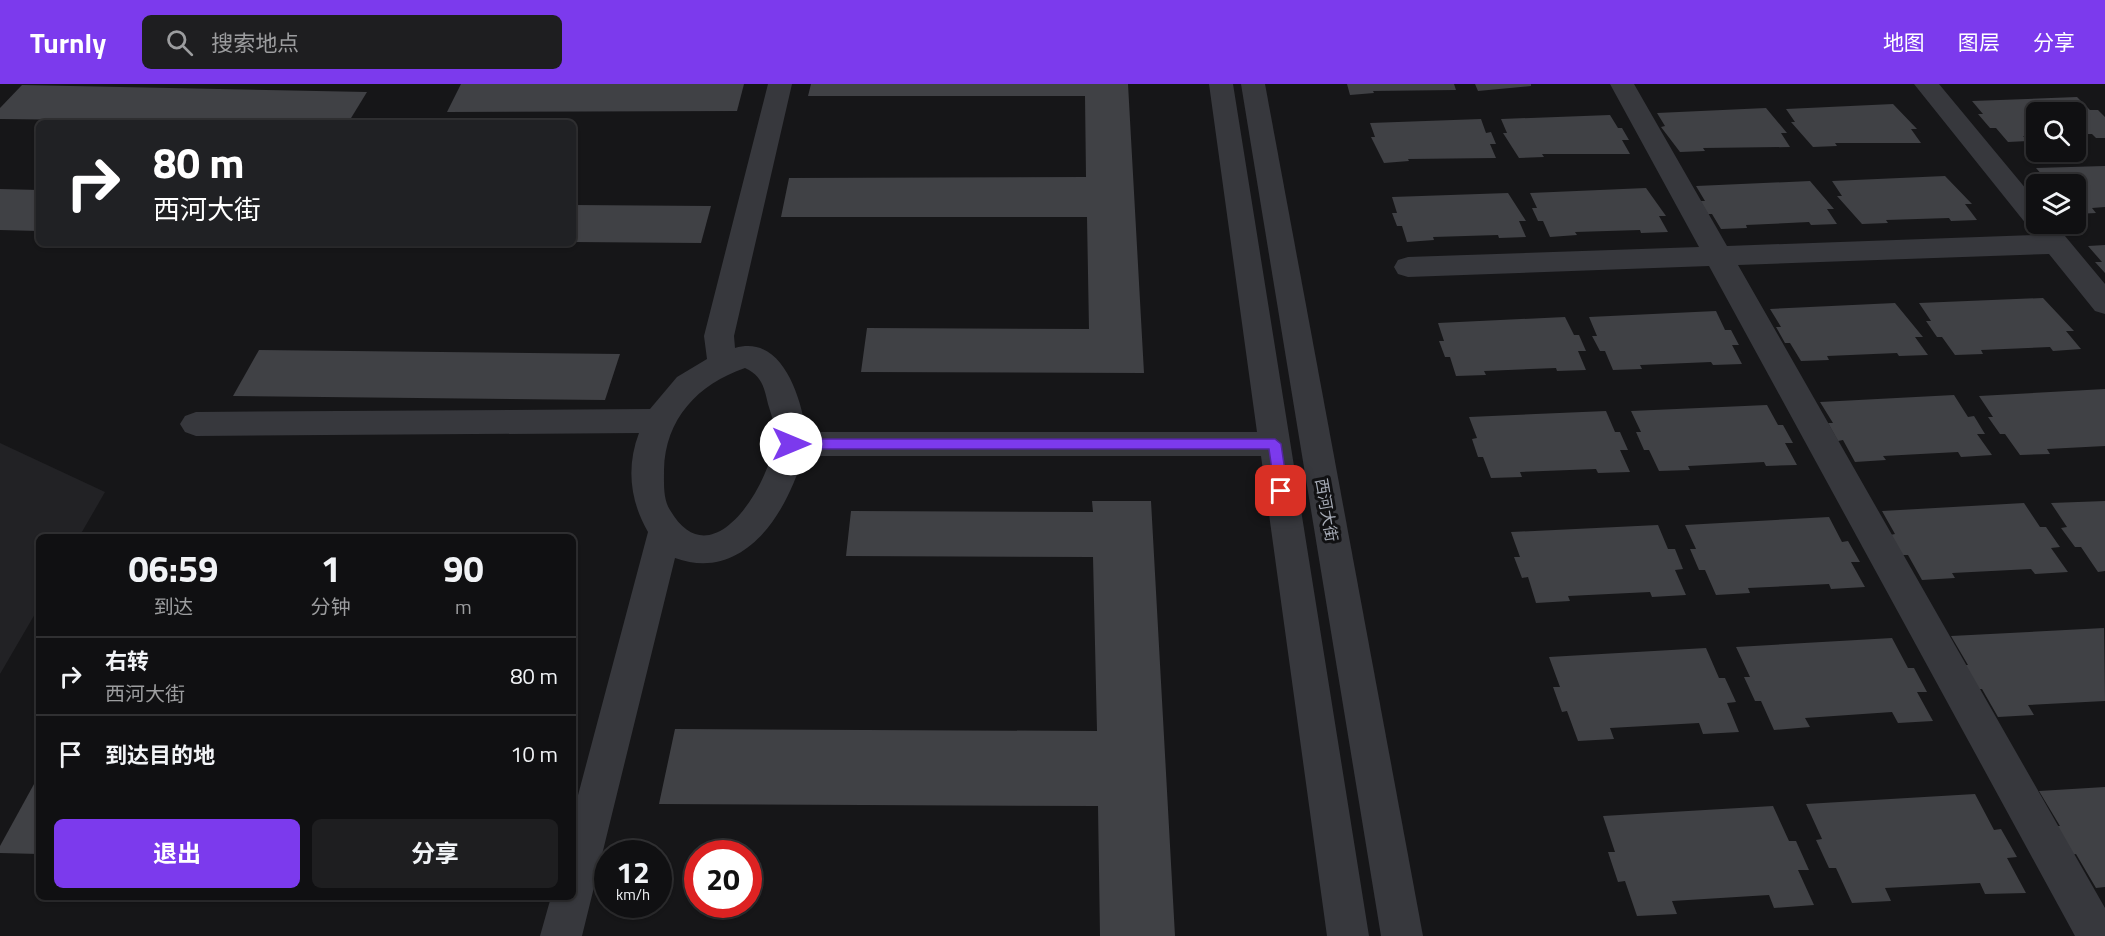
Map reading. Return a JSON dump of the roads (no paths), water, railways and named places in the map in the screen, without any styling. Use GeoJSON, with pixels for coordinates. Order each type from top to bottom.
{"type":"FeatureCollection","features":[{"type":"Feature","properties":{"kind":"street"},"geometry":{"type":"LineString","coordinates":[[722,362],[719,336],[780,84]]}},
{"type":"Feature","properties":{"kind":"street"},"geometry":{"type":"LineString","coordinates":[[1221,84],[1348,936]]}},
{"type":"Feature","properties":{"kind":"street","name":"西河大街"},"geometry":{"type":"LineString","coordinates":[[1252,84],[1402,936]]}},
{"type":"Feature","properties":{"kind":"street"},"geometry":{"type":"LineString","coordinates":[[1622,84],[2098,936]]}},
{"type":"Feature","properties":{"kind":"street"},"geometry":{"type":"LineString","coordinates":[[1926,84],[2026,207]]}},
{"type":"Feature","properties":{"kind":"street"},"geometry":{"type":"LineString","coordinates":[[1408,267],[1718,256],[2026,230]]}},
{"type":"Feature","properties":{"kind":"street"},"geometry":{"type":"LineString","coordinates":[[2048,234],[2105,304]]}},
{"type":"Feature","properties":{"kind":"street"},"geometry":{"type":"LineString","coordinates":[[746,356],[763,362],[777,378],[791,444],[779,479],[760,513],[739,536],[706,552],[684,550],[665,531],[650,502],[647,462],[657,421],[683,387],[722,362],[746,356]]}},
{"type":"Feature","properties":{"kind":"street"},"geometry":{"type":"LineString","coordinates":[[196,424],[657,421]]}},
{"type":"Feature","properties":{"kind":"street"},"geometry":{"type":"LineString","coordinates":[[791,444],[1275,444]]}},
{"type":"Feature","properties":{"kind":"street"},"geometry":{"type":"LineString","coordinates":[[576,879],[665,531]]}},
{"type":"Feature","properties":{"kind":"street"},"geometry":{"type":"LineString","coordinates":[[561,936],[570,900]]}}]}
